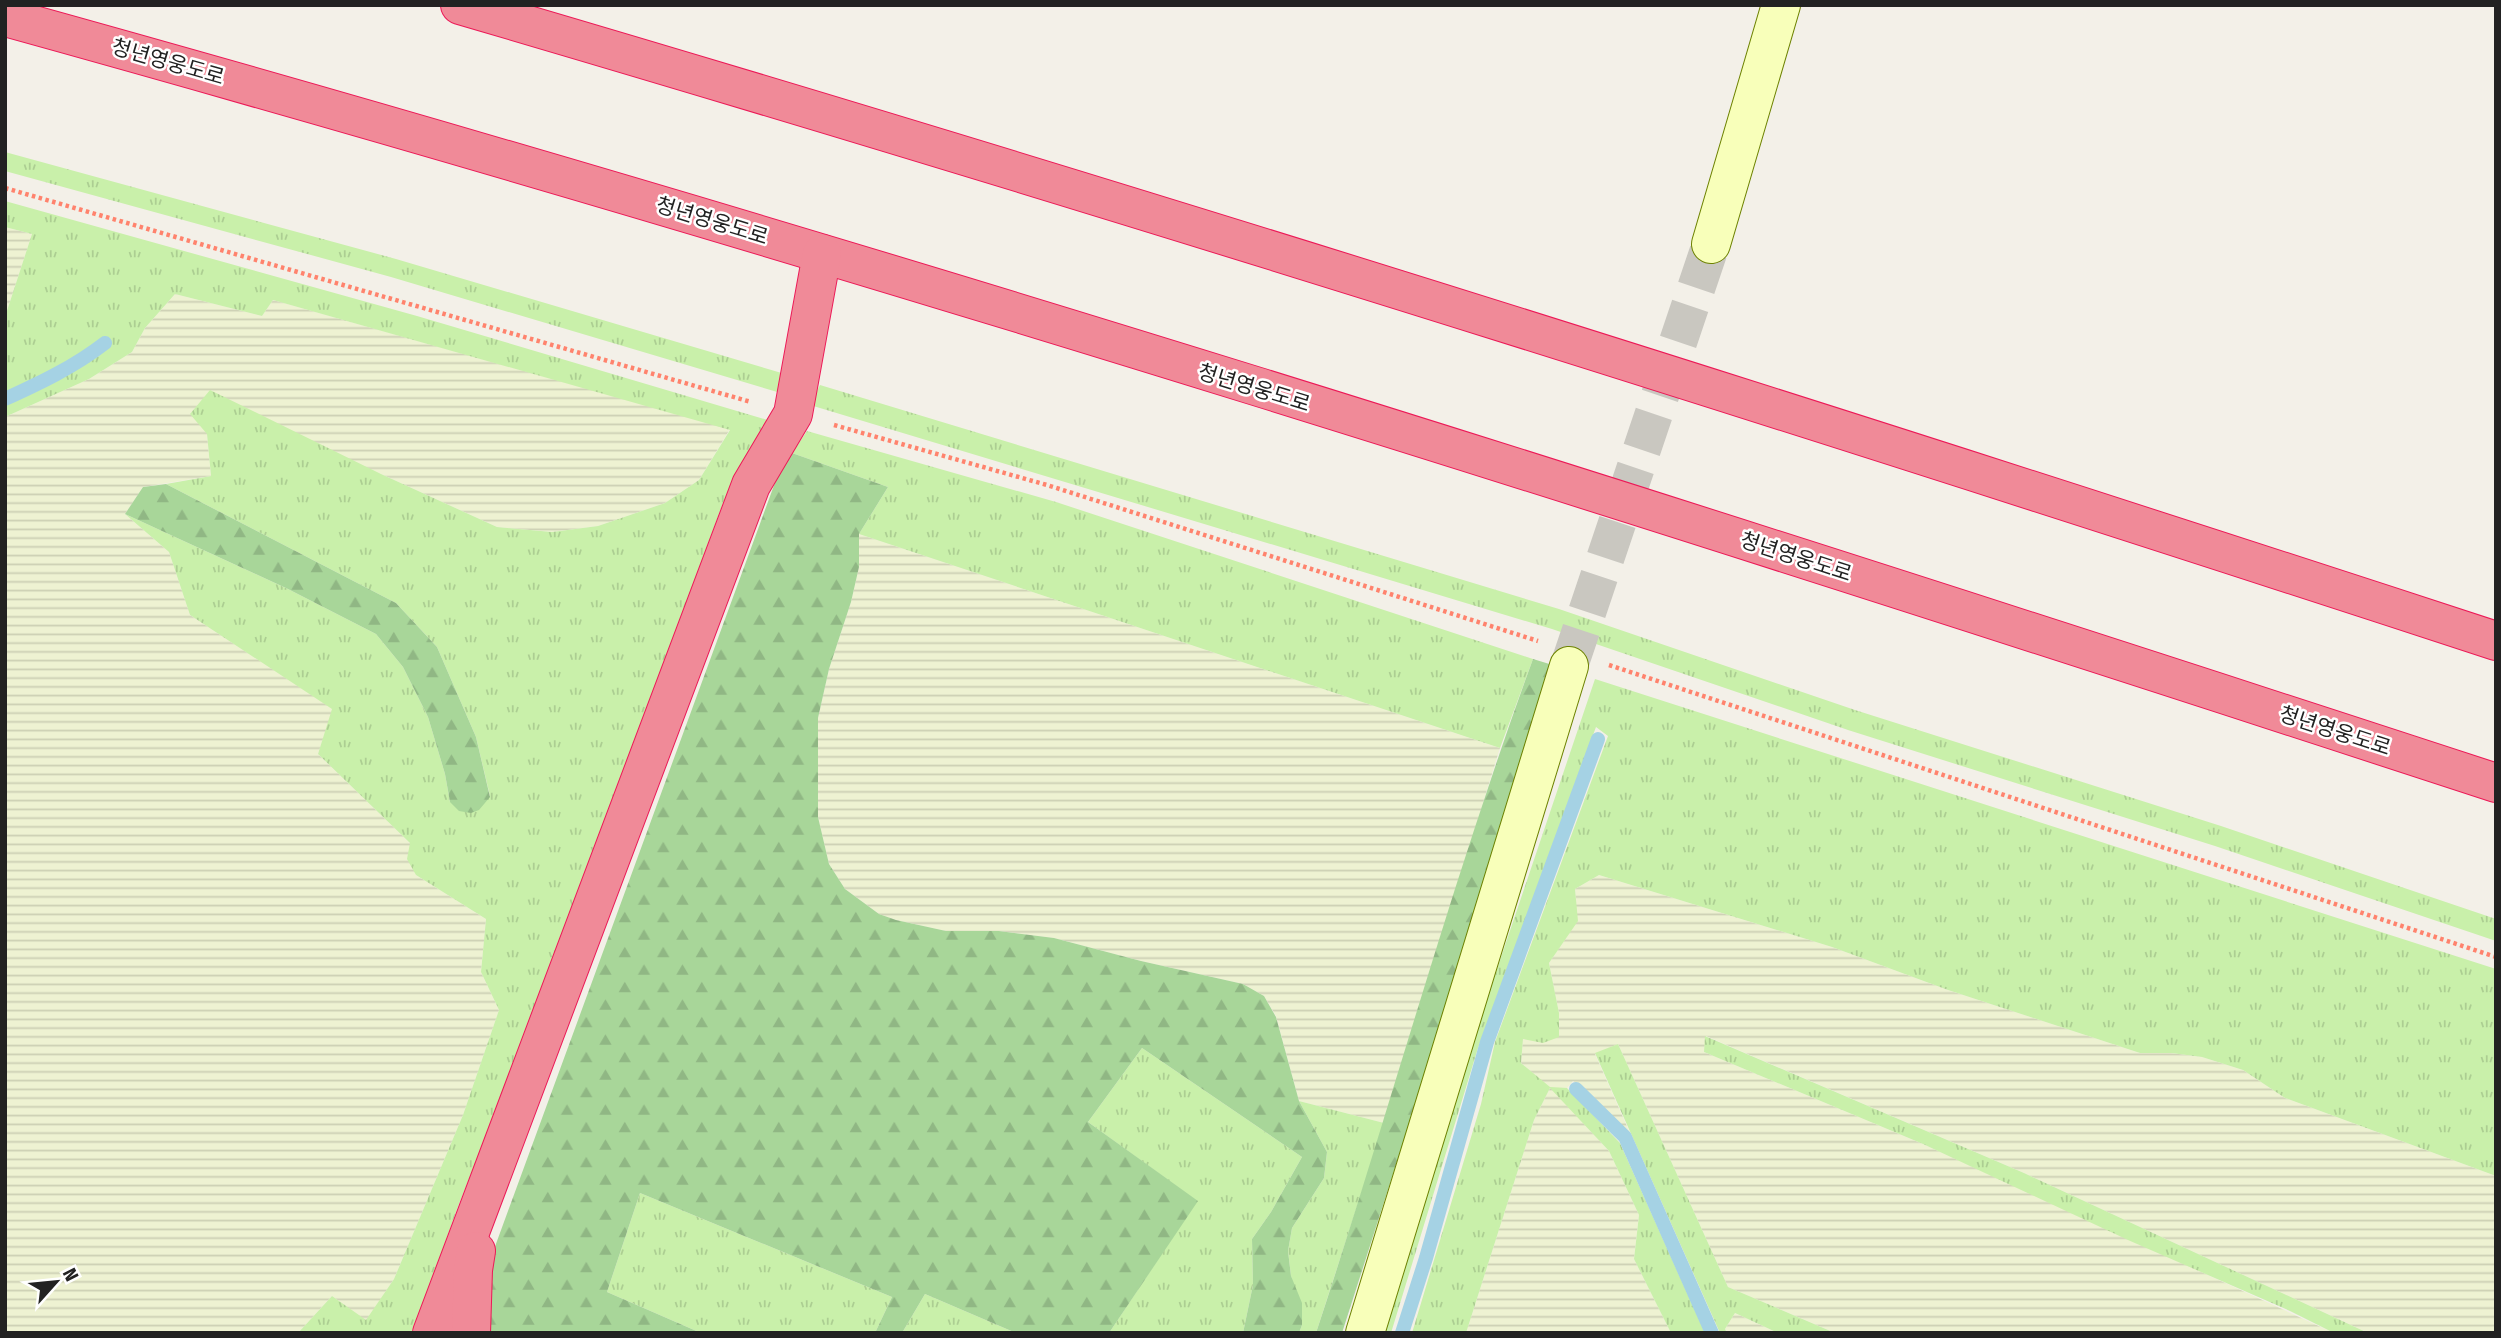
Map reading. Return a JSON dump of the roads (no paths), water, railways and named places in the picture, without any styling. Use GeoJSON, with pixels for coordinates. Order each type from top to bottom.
{"type":"FeatureCollection","features":[{"type":"Feature","properties":{"kind":"highway"},"geometry":{"type":"LineString","coordinates":[[460,5],[803,106],[1851,431],[2496,641]]}},
{"type":"Feature","properties":{"kind":"highway","name":"청년영웅도로"},"geometry":{"type":"LineString","coordinates":[[5,17],[239,82],[822,254],[1810,561],[2496,783]]}},
{"type":"Feature","properties":{"kind":"highway"},"geometry":{"type":"LineString","coordinates":[[432,1333],[751,485],[793,414],[822,254]]}},
{"type":"Feature","properties":{"kind":"highway"},"geometry":{"type":"LineString","coordinates":[[471,1333],[473,1270],[489,1180]]}},
{"type":"Feature","properties":{"kind":"main road"},"geometry":{"type":"LineString","coordinates":[[1710,244],[1781,5]]}},
{"type":"Feature","properties":{"kind":"main road"},"geometry":{"type":"LineString","coordinates":[[1365,1333],[1572,657]]}},
{"type":"Feature","properties":{"kind":"waterway"},"geometry":{"type":"LineString","coordinates":[[5,399],[44,381],[105,343]]}},
{"type":"Feature","properties":{"kind":"waterway"},"geometry":{"type":"LineString","coordinates":[[1402,1333],[1487,1042],[1598,739]]}},
{"type":"Feature","properties":{"kind":"waterway"},"geometry":{"type":"LineString","coordinates":[[1576,1089],[1625,1137],[1712,1333]]}},
{"type":"Feature","properties":{"kind":"tunnel"},"geometry":{"type":"LineString","coordinates":[[1569,666],[1711,244]]}}]}
